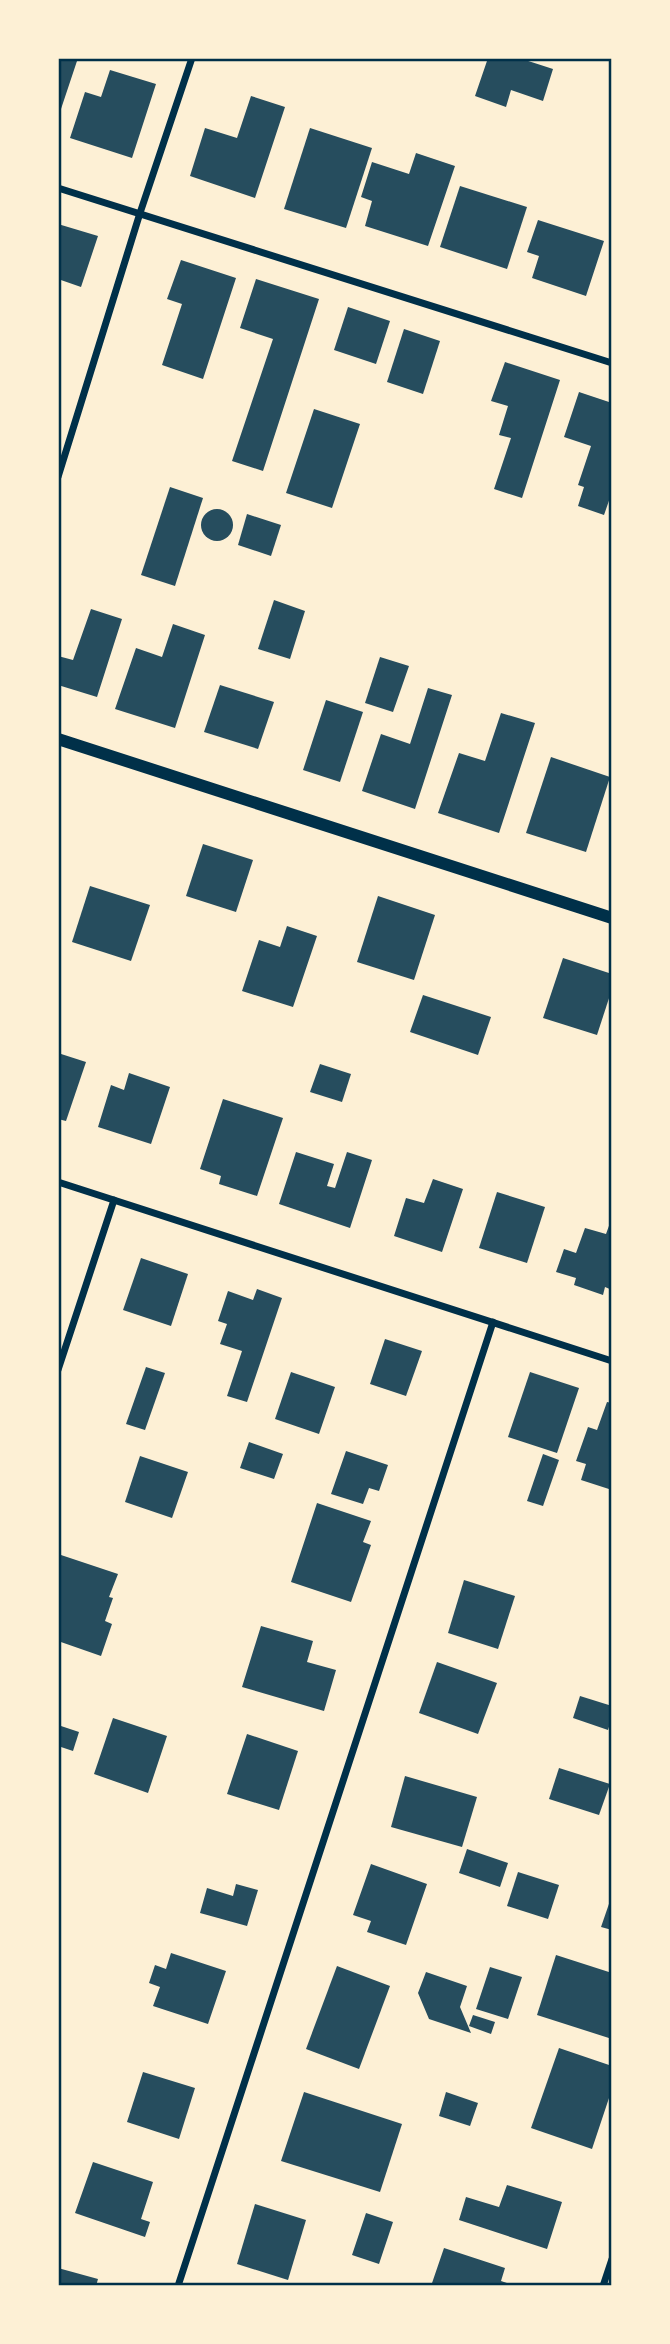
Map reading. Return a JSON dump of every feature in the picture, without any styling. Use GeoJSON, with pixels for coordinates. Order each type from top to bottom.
{"type":"FeatureCollection","features":[{"type":"Feature","properties":{"kind":"street"},"geometry":{"type":"LineString","coordinates":[[58,477],[191,58]]}},
{"type":"Feature","properties":{"kind":"street"},"geometry":{"type":"LineString","coordinates":[[58,188],[612,363]]}},
{"type":"Feature","properties":{"kind":"street"},"geometry":{"type":"LineString","coordinates":[[58,739],[612,918]]}},
{"type":"Feature","properties":{"kind":"street"},"geometry":{"type":"LineString","coordinates":[[58,1182],[612,1361]]}},
{"type":"Feature","properties":{"kind":"street"},"geometry":{"type":"LineString","coordinates":[[58,1370],[114,1200]]}},
{"type":"Feature","properties":{"kind":"street"},"geometry":{"type":"LineString","coordinates":[[178,2286],[493,1322]]}},
{"type":"Feature","properties":{"kind":"street"},"geometry":{"type":"LineString","coordinates":[[603,2286],[612,2259]]}},
{"type":"Feature","properties":{"kind":"building"},"geometry":{"type":"Polygon","coordinates":[[[58,58],[78,58],[58,118],[58,58]]]}},
{"type":"Feature","properties":{"kind":"building"},"geometry":{"type":"Polygon","coordinates":[[[488,58],[519,58],[553,69],[543,101],[511,90],[506,107],[475,96],[488,58]]]}},
{"type":"Feature","properties":{"kind":"building"},"geometry":{"type":"Polygon","coordinates":[[[110,70],[156,84],[132,158],[70,138],[85,92],[101,97],[110,70]]]}},
{"type":"Feature","properties":{"kind":"building"},"geometry":{"type":"Polygon","coordinates":[[[251,96],[285,107],[255,198],[190,176],[205,128],[237,138],[251,96]]]}},
{"type":"Feature","properties":{"kind":"building"},"geometry":{"type":"Polygon","coordinates":[[[310,128],[372,148],[346,228],[284,209],[310,128]]]}},
{"type":"Feature","properties":{"kind":"building"},"geometry":{"type":"Polygon","coordinates":[[[416,153],[455,166],[428,246],[365,226],[372,201],[361,197],[372,162],[409,174],[416,153]]]}},
{"type":"Feature","properties":{"kind":"building"},"geometry":{"type":"Polygon","coordinates":[[[460,186],[527,207],[507,269],[440,247],[460,186]]]}},
{"type":"Feature","properties":{"kind":"building"},"geometry":{"type":"Polygon","coordinates":[[[538,220],[604,241],[586,296],[532,278],[539,256],[527,252],[538,220]]]}},
{"type":"Feature","properties":{"kind":"building"},"geometry":{"type":"Polygon","coordinates":[[[58,224],[98,236],[81,287],[58,279],[58,224]]]}},
{"type":"Feature","properties":{"kind":"building"},"geometry":{"type":"Polygon","coordinates":[[[181,260],[236,278],[203,379],[162,365],[182,304],[167,299],[181,260]]]}},
{"type":"Feature","properties":{"kind":"building"},"geometry":{"type":"Polygon","coordinates":[[[256,279],[319,299],[263,471],[232,461],[273,339],[240,328],[256,279]]]}},
{"type":"Feature","properties":{"kind":"building"},"geometry":{"type":"Polygon","coordinates":[[[348,307],[390,321],[376,364],[334,350],[348,307]]]}},
{"type":"Feature","properties":{"kind":"building"},"geometry":{"type":"Polygon","coordinates":[[[404,329],[440,341],[423,394],[387,382],[404,329]]]}},
{"type":"Feature","properties":{"kind":"building"},"geometry":{"type":"Polygon","coordinates":[[[505,362],[560,380],[522,498],[494,489],[511,438],[499,435],[508,406],[491,401],[505,362]]]}},
{"type":"Feature","properties":{"kind":"building"},"geometry":{"type":"Polygon","coordinates":[[[579,392],[612,403],[612,492],[604,515],[578,506],[584,487],[578,485],[591,446],[564,437],[579,392]]]}},
{"type":"Feature","properties":{"kind":"building"},"geometry":{"type":"Polygon","coordinates":[[[314,409],[360,424],[332,508],[286,493],[314,409]]]}},
{"type":"Feature","properties":{"kind":"building"},"geometry":{"type":"Polygon","coordinates":[[[170,487],[203,498],[175,586],[141,575],[170,487]]]}},
{"type":"Feature","properties":{"kind":"building"},"geometry":{"type":"Polygon","coordinates":[[[217,509],[228,514],[233,525],[228,536],[217,541],[206,536],[201,525],[206,514],[217,509]]]}},
{"type":"Feature","properties":{"kind":"building"},"geometry":{"type":"Polygon","coordinates":[[[247,514],[281,525],[271,556],[238,545],[247,514]]]}},
{"type":"Feature","properties":{"kind":"building"},"geometry":{"type":"Polygon","coordinates":[[[274,600],[305,611],[290,659],[258,649],[274,600]]]}},
{"type":"Feature","properties":{"kind":"building"},"geometry":{"type":"Polygon","coordinates":[[[91,609],[122,619],[97,697],[58,685],[58,656],[73,660],[91,609]]]}},
{"type":"Feature","properties":{"kind":"building"},"geometry":{"type":"Polygon","coordinates":[[[173,624],[205,635],[175,728],[115,709],[136,648],[162,657],[173,624]]]}},
{"type":"Feature","properties":{"kind":"building"},"geometry":{"type":"Polygon","coordinates":[[[380,657],[409,666],[393,712],[365,703],[380,657]]]}},
{"type":"Feature","properties":{"kind":"building"},"geometry":{"type":"Polygon","coordinates":[[[220,685],[274,702],[258,749],[204,732],[220,685]]]}},
{"type":"Feature","properties":{"kind":"building"},"geometry":{"type":"Polygon","coordinates":[[[428,688],[452,695],[415,809],[362,791],[381,734],[410,744],[428,688]]]}},
{"type":"Feature","properties":{"kind":"building"},"geometry":{"type":"Polygon","coordinates":[[[326,700],[363,712],[340,782],[303,770],[326,700]]]}},
{"type":"Feature","properties":{"kind":"building"},"geometry":{"type":"Polygon","coordinates":[[[501,713],[535,723],[499,833],[438,813],[459,753],[485,761],[501,713]]]}},
{"type":"Feature","properties":{"kind":"building"},"geometry":{"type":"Polygon","coordinates":[[[551,757],[610,777],[586,852],[526,833],[551,757]]]}},
{"type":"Feature","properties":{"kind":"building"},"geometry":{"type":"Polygon","coordinates":[[[203,844],[253,860],[236,912],[186,896],[203,844]]]}},
{"type":"Feature","properties":{"kind":"building"},"geometry":{"type":"Polygon","coordinates":[[[90,886],[150,905],[131,961],[72,942],[90,886]]]}},
{"type":"Feature","properties":{"kind":"building"},"geometry":{"type":"Polygon","coordinates":[[[378,896],[435,915],[414,980],[357,962],[378,896]]]}},
{"type":"Feature","properties":{"kind":"building"},"geometry":{"type":"Polygon","coordinates":[[[287,926],[317,936],[293,1007],[242,991],[259,940],[280,947],[287,926]]]}},
{"type":"Feature","properties":{"kind":"building"},"geometry":{"type":"Polygon","coordinates":[[[563,958],[612,974],[612,989],[597,1035],[543,1018],[563,958]]]}},
{"type":"Feature","properties":{"kind":"building"},"geometry":{"type":"Polygon","coordinates":[[[423,995],[491,1017],[478,1055],[410,1032],[423,995]]]}},
{"type":"Feature","properties":{"kind":"building"},"geometry":{"type":"Polygon","coordinates":[[[58,1053],[86,1062],[66,1121],[58,1119],[58,1053]]]}},
{"type":"Feature","properties":{"kind":"building"},"geometry":{"type":"Polygon","coordinates":[[[320,1064],[351,1074],[342,1102],[310,1092],[320,1064]]]}},
{"type":"Feature","properties":{"kind":"building"},"geometry":{"type":"Polygon","coordinates":[[[129,1073],[170,1087],[151,1144],[98,1127],[111,1085],[124,1090],[129,1073]]]}},
{"type":"Feature","properties":{"kind":"building"},"geometry":{"type":"Polygon","coordinates":[[[223,1099],[283,1118],[257,1196],[219,1184],[221,1176],[200,1169],[223,1099]]]}},
{"type":"Feature","properties":{"kind":"building"},"geometry":{"type":"Polygon","coordinates":[[[296,1152],[334,1164],[327,1186],[335,1188],[347,1152],[372,1160],[350,1228],[279,1204],[296,1152]]]}},
{"type":"Feature","properties":{"kind":"building"},"geometry":{"type":"Polygon","coordinates":[[[433,1179],[463,1189],[442,1252],[394,1236],[406,1198],[424,1203],[433,1179]]]}},
{"type":"Feature","properties":{"kind":"building"},"geometry":{"type":"Polygon","coordinates":[[[497,1192],[545,1207],[527,1263],[479,1248],[497,1192]]]}},
{"type":"Feature","properties":{"kind":"building"},"geometry":{"type":"Polygon","coordinates":[[[610,1223],[612,1290],[605,1287],[603,1295],[574,1285],[576,1278],[556,1272],[564,1249],[576,1253],[585,1228],[606,1234],[610,1223]]]}},
{"type":"Feature","properties":{"kind":"building"},"geometry":{"type":"Polygon","coordinates":[[[141,1258],[188,1274],[171,1326],[123,1310],[141,1258]]]}},
{"type":"Feature","properties":{"kind":"building"},"geometry":{"type":"Polygon","coordinates":[[[257,1289],[282,1298],[247,1402],[227,1396],[242,1351],[220,1344],[227,1324],[218,1321],[228,1291],[253,1300],[257,1289]]]}},
{"type":"Feature","properties":{"kind":"building"},"geometry":{"type":"Polygon","coordinates":[[[385,1339],[422,1351],[406,1396],[370,1384],[385,1339]]]}},
{"type":"Feature","properties":{"kind":"building"},"geometry":{"type":"Polygon","coordinates":[[[146,1367],[165,1373],[145,1430],[126,1424],[146,1367]]]}},
{"type":"Feature","properties":{"kind":"building"},"geometry":{"type":"Polygon","coordinates":[[[291,1372],[335,1387],[319,1434],[275,1419],[291,1372]]]}},
{"type":"Feature","properties":{"kind":"building"},"geometry":{"type":"Polygon","coordinates":[[[530,1372],[579,1388],[557,1453],[508,1437],[530,1372]]]}},
{"type":"Feature","properties":{"kind":"building"},"geometry":{"type":"Polygon","coordinates":[[[607,1402],[612,1403],[612,1490],[581,1480],[586,1464],[576,1461],[588,1427],[597,1430],[607,1402]]]}},
{"type":"Feature","properties":{"kind":"building"},"geometry":{"type":"Polygon","coordinates":[[[249,1442],[283,1454],[274,1479],[240,1468],[249,1442]]]}},
{"type":"Feature","properties":{"kind":"building"},"geometry":{"type":"Polygon","coordinates":[[[346,1451],[388,1465],[379,1491],[369,1488],[363,1504],[331,1494],[346,1451]]]}},
{"type":"Feature","properties":{"kind":"building"},"geometry":{"type":"Polygon","coordinates":[[[543,1454],[559,1460],[543,1506],[527,1501],[543,1454]]]}},
{"type":"Feature","properties":{"kind":"building"},"geometry":{"type":"Polygon","coordinates":[[[140,1456],[188,1472],[172,1518],[125,1502],[140,1456]]]}},
{"type":"Feature","properties":{"kind":"building"},"geometry":{"type":"Polygon","coordinates":[[[317,1503],[371,1521],[363,1542],[371,1545],[351,1602],[291,1582],[317,1503]]]}},
{"type":"Feature","properties":{"kind":"building"},"geometry":{"type":"Polygon","coordinates":[[[58,1554],[118,1574],[109,1597],[113,1598],[105,1621],[112,1624],[101,1656],[58,1641],[58,1554]]]}},
{"type":"Feature","properties":{"kind":"building"},"geometry":{"type":"Polygon","coordinates":[[[464,1580],[515,1596],[498,1649],[448,1633],[464,1580]]]}},
{"type":"Feature","properties":{"kind":"building"},"geometry":{"type":"Polygon","coordinates":[[[261,1626],[313,1641],[307,1662],[336,1670],[324,1711],[242,1687],[261,1626]]]}},
{"type":"Feature","properties":{"kind":"building"},"geometry":{"type":"Polygon","coordinates":[[[437,1662],[497,1683],[478,1734],[419,1713],[437,1662]]]}},
{"type":"Feature","properties":{"kind":"building"},"geometry":{"type":"Polygon","coordinates":[[[580,1696],[612,1706],[608,1730],[573,1718],[580,1696]]]}},
{"type":"Feature","properties":{"kind":"building"},"geometry":{"type":"Polygon","coordinates":[[[113,1718],[167,1736],[148,1793],[94,1774],[113,1718]]]}},
{"type":"Feature","properties":{"kind":"building"},"geometry":{"type":"Polygon","coordinates":[[[58,1725],[79,1732],[73,1751],[58,1746],[58,1725]]]}},
{"type":"Feature","properties":{"kind":"building"},"geometry":{"type":"Polygon","coordinates":[[[247,1734],[298,1751],[279,1810],[227,1794],[247,1734]]]}},
{"type":"Feature","properties":{"kind":"building"},"geometry":{"type":"Polygon","coordinates":[[[559,1768],[610,1784],[599,1815],[549,1799],[559,1768]]]}},
{"type":"Feature","properties":{"kind":"building"},"geometry":{"type":"Polygon","coordinates":[[[405,1776],[477,1797],[462,1847],[391,1827],[405,1776]]]}},
{"type":"Feature","properties":{"kind":"building"},"geometry":{"type":"Polygon","coordinates":[[[467,1849],[508,1863],[500,1887],[459,1873],[467,1849]]]}},
{"type":"Feature","properties":{"kind":"building"},"geometry":{"type":"Polygon","coordinates":[[[371,1864],[427,1884],[406,1945],[367,1932],[371,1921],[353,1915],[371,1864]]]}},
{"type":"Feature","properties":{"kind":"building"},"geometry":{"type":"Polygon","coordinates":[[[518,1872],[559,1885],[548,1919],[507,1906],[518,1872]]]}},
{"type":"Feature","properties":{"kind":"building"},"geometry":{"type":"Polygon","coordinates":[[[236,1884],[258,1890],[247,1926],[200,1913],[207,1888],[233,1896],[236,1884]]]}},
{"type":"Feature","properties":{"kind":"building"},"geometry":{"type":"Polygon","coordinates":[[[612,1895],[612,1930],[601,1927],[612,1895]]]}},
{"type":"Feature","properties":{"kind":"building"},"geometry":{"type":"Polygon","coordinates":[[[171,1953],[226,1971],[208,2024],[153,2006],[160,1987],[149,1983],[155,1965],[166,1969],[171,1953]]]}},
{"type":"Feature","properties":{"kind":"building"},"geometry":{"type":"Polygon","coordinates":[[[556,1955],[612,1973],[612,2039],[537,2015],[556,1955]]]}},
{"type":"Feature","properties":{"kind":"building"},"geometry":{"type":"Polygon","coordinates":[[[337,1966],[390,1986],[359,2069],[306,2049],[337,1966]]]}},
{"type":"Feature","properties":{"kind":"building"},"geometry":{"type":"Polygon","coordinates":[[[490,1967],[522,1977],[508,2019],[476,2009],[490,1967]]]}},
{"type":"Feature","properties":{"kind":"building"},"geometry":{"type":"Polygon","coordinates":[[[426,1972],[467,1986],[460,2007],[471,2033],[429,2019],[418,1993],[426,1972]]]}},
{"type":"Feature","properties":{"kind":"building"},"geometry":{"type":"Polygon","coordinates":[[[473,2015],[495,2022],[491,2034],[469,2026],[473,2015]]]}},
{"type":"Feature","properties":{"kind":"building"},"geometry":{"type":"Polygon","coordinates":[[[559,2048],[612,2066],[612,2089],[592,2149],[531,2128],[559,2048]]]}},
{"type":"Feature","properties":{"kind":"building"},"geometry":{"type":"Polygon","coordinates":[[[143,2072],[195,2088],[179,2139],[127,2122],[143,2072]]]}},
{"type":"Feature","properties":{"kind":"building"},"geometry":{"type":"Polygon","coordinates":[[[304,2092],[402,2124],[380,2192],[281,2161],[304,2092]]]}},
{"type":"Feature","properties":{"kind":"building"},"geometry":{"type":"Polygon","coordinates":[[[446,2092],[478,2103],[470,2126],[439,2116],[446,2092]]]}},
{"type":"Feature","properties":{"kind":"building"},"geometry":{"type":"Polygon","coordinates":[[[93,2162],[153,2182],[141,2219],[150,2222],[145,2237],[75,2213],[93,2162]]]}},
{"type":"Feature","properties":{"kind":"building"},"geometry":{"type":"Polygon","coordinates":[[[507,2185],[562,2202],[547,2249],[459,2220],[466,2197],[499,2207],[507,2185]]]}},
{"type":"Feature","properties":{"kind":"building"},"geometry":{"type":"Polygon","coordinates":[[[255,2204],[306,2220],[288,2280],[237,2264],[255,2204]]]}},
{"type":"Feature","properties":{"kind":"building"},"geometry":{"type":"Polygon","coordinates":[[[366,2213],[393,2222],[379,2264],[352,2255],[366,2213]]]}},
{"type":"Feature","properties":{"kind":"building"},"geometry":{"type":"Polygon","coordinates":[[[444,2248],[505,2268],[501,2281],[516,2286],[431,2286],[444,2248]]]}},
{"type":"Feature","properties":{"kind":"building"},"geometry":{"type":"Polygon","coordinates":[[[58,2268],[98,2279],[96,2286],[58,2286],[58,2268]]]}}]}
